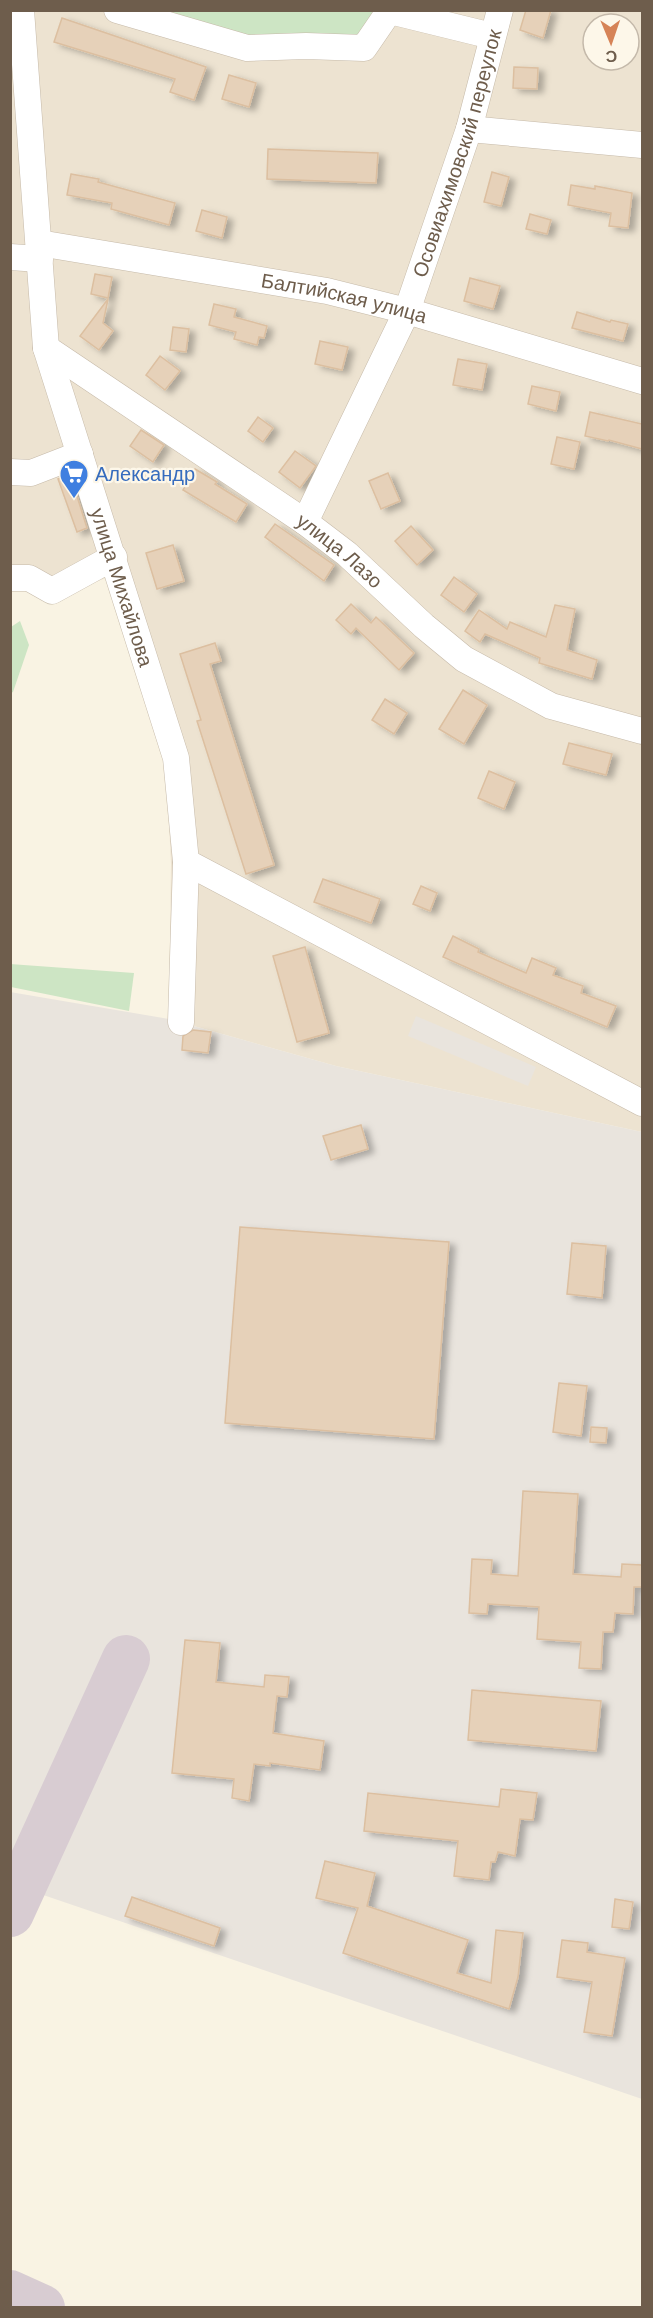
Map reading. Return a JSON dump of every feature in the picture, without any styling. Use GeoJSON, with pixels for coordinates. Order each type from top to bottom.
{"type":"FeatureCollection","features":[{"type":"Feature","properties":{"kind":"street","name":"улица Михайлова"},"geometry":{"type":"LineString","coordinates":[[21,10],[19,92],[39,251],[46,348],[114,556],[176,758],[186,862],[181,1022]]}},
{"type":"Feature","properties":{"kind":"street"},"geometry":{"type":"LineString","coordinates":[[117,10],[247,48],[306,46],[364,48],[390,11],[492,36]]}},
{"type":"Feature","properties":{"kind":"street","name":"Осовиахимовский переулок"},"geometry":{"type":"LineString","coordinates":[[305,522],[407,311],[469,129],[500,10]]}},
{"type":"Feature","properties":{"kind":"street"},"geometry":{"type":"LineString","coordinates":[[469,129],[642,145]]}},
{"type":"Feature","properties":{"kind":"street","name":"Балтийская улица"},"geometry":{"type":"LineString","coordinates":[[10,257],[39,251],[327,291],[407,311],[642,381]]}},
{"type":"Feature","properties":{"kind":"street","name":"улица Лазо"},"geometry":{"type":"LineString","coordinates":[[46,348],[305,522],[347,554],[424,626],[464,659],[551,706],[642,731]]}},
{"type":"Feature","properties":{"kind":"street"},"geometry":{"type":"LineString","coordinates":[[10,472],[32,473],[80,454]]}},
{"type":"Feature","properties":{"kind":"street"},"geometry":{"type":"LineString","coordinates":[[10,578],[29,578],[52,591],[114,556]]}},
{"type":"Feature","properties":{"kind":"street"},"geometry":{"type":"LineString","coordinates":[[186,862],[642,1103]]}},
{"type":"Feature","properties":{"kind":"shaded area"},"geometry":{"type":"Polygon","coordinates":[[[11,11],[642,11],[642,1132],[336,1066],[169,1019],[171,864],[166,758],[109,577],[54,596],[11,585],[11,11]]]}},
{"type":"Feature","properties":{"kind":"shaded area"},"geometry":{"type":"Polygon","coordinates":[[[10,992],[169,1019],[336,1066],[642,1132],[642,2099],[11,1884],[10,992]]]}},
{"type":"Feature","properties":{"kind":"shaded area"},"geometry":{"type":"Polygon","coordinates":[[[416,1016],[536,1067],[528,1086],[408,1036],[416,1016]]]}},
{"type":"Feature","properties":{"kind":"green space"},"geometry":{"type":"Polygon","coordinates":[[[150,11],[378,11],[360,36],[247,38],[150,11]]]}},
{"type":"Feature","properties":{"kind":"green space"},"geometry":{"type":"Polygon","coordinates":[[[20,621],[29,645],[11,693],[11,627],[20,621]]]}},
{"type":"Feature","properties":{"kind":"green space"},"geometry":{"type":"Polygon","coordinates":[[[10,964],[134,973],[129,1011],[11,987],[10,964]]]}},
{"type":"Feature","properties":{"kind":"building"},"geometry":{"type":"Polygon","coordinates":[[[526,10],[551,10],[543,38],[520,30],[526,10]]]}},
{"type":"Feature","properties":{"kind":"building"},"geometry":{"type":"Polygon","coordinates":[[[62,18],[206,67],[194,100],[170,92],[175,79],[54,42],[62,18]]]}},
{"type":"Feature","properties":{"kind":"building"},"geometry":{"type":"Polygon","coordinates":[[[514,67],[538,68],[537,89],[513,88],[514,67]]]}},
{"type":"Feature","properties":{"kind":"building"},"geometry":{"type":"Polygon","coordinates":[[[229,75],[256,83],[249,107],[222,99],[229,75]]]}},
{"type":"Feature","properties":{"kind":"building"},"geometry":{"type":"Polygon","coordinates":[[[268,149],[378,153],[376,183],[267,179],[268,149]]]}},
{"type":"Feature","properties":{"kind":"building"},"geometry":{"type":"Polygon","coordinates":[[[492,172],[509,177],[501,206],[484,202],[492,172]]]}},
{"type":"Feature","properties":{"kind":"building"},"geometry":{"type":"Polygon","coordinates":[[[71,174],[99,179],[98,182],[175,203],[169,225],[111,209],[112,203],[67,195],[71,174]]]}},
{"type":"Feature","properties":{"kind":"building"},"geometry":{"type":"Polygon","coordinates":[[[571,185],[595,189],[595,186],[632,193],[628,228],[609,226],[611,213],[568,205],[571,185]]]}},
{"type":"Feature","properties":{"kind":"building"},"geometry":{"type":"Polygon","coordinates":[[[202,210],[227,217],[222,238],[196,231],[202,210]]]}},
{"type":"Feature","properties":{"kind":"building"},"geometry":{"type":"Polygon","coordinates":[[[530,214],[551,220],[547,234],[526,229],[530,214]]]}},
{"type":"Feature","properties":{"kind":"building"},"geometry":{"type":"Polygon","coordinates":[[[95,274],[112,277],[108,298],[91,294],[95,274]]]}},
{"type":"Feature","properties":{"kind":"building"},"geometry":{"type":"Polygon","coordinates":[[[470,278],[500,286],[493,309],[464,301],[470,278]]]}},
{"type":"Feature","properties":{"kind":"building"},"geometry":{"type":"Polygon","coordinates":[[[108,299],[103,323],[113,331],[99,350],[80,336],[108,299]]]}},
{"type":"Feature","properties":{"kind":"building"},"geometry":{"type":"Polygon","coordinates":[[[214,304],[236,309],[234,317],[267,326],[264,338],[259,337],[257,345],[234,339],[236,332],[209,325],[214,304]]]}},
{"type":"Feature","properties":{"kind":"building"},"geometry":{"type":"Polygon","coordinates":[[[577,312],[610,322],[611,320],[628,324],[623,341],[572,328],[577,312]]]}},
{"type":"Feature","properties":{"kind":"building"},"geometry":{"type":"Polygon","coordinates":[[[173,327],[189,329],[186,352],[170,350],[173,327]]]}},
{"type":"Feature","properties":{"kind":"building"},"geometry":{"type":"Polygon","coordinates":[[[320,341],[348,347],[342,370],[315,364],[320,341]]]}},
{"type":"Feature","properties":{"kind":"building"},"geometry":{"type":"Polygon","coordinates":[[[160,356],[180,371],[165,390],[146,375],[160,356]]]}},
{"type":"Feature","properties":{"kind":"building"},"geometry":{"type":"Polygon","coordinates":[[[458,359],[487,364],[482,390],[453,385],[458,359]]]}},
{"type":"Feature","properties":{"kind":"building"},"geometry":{"type":"Polygon","coordinates":[[[532,386],[560,392],[556,411],[528,404],[532,386]]]}},
{"type":"Feature","properties":{"kind":"building"},"geometry":{"type":"Polygon","coordinates":[[[590,412],[642,424],[642,449],[585,436],[590,412]]]}},
{"type":"Feature","properties":{"kind":"building"},"geometry":{"type":"Polygon","coordinates":[[[258,417],[273,428],[263,442],[248,431],[258,417]]]}},
{"type":"Feature","properties":{"kind":"building"},"geometry":{"type":"Polygon","coordinates":[[[141,430],[164,445],[153,462],[130,446],[141,430]]]}},
{"type":"Feature","properties":{"kind":"building"},"geometry":{"type":"Polygon","coordinates":[[[557,437],[580,442],[574,469],[551,464],[557,437]]]}},
{"type":"Feature","properties":{"kind":"building"},"geometry":{"type":"Polygon","coordinates":[[[295,451],[316,466],[300,488],[279,472],[295,451]]]}},
{"type":"Feature","properties":{"kind":"building"},"geometry":{"type":"Polygon","coordinates":[[[195,469],[247,504],[236,522],[183,490],[195,469]]]}},
{"type":"Feature","properties":{"kind":"building"},"geometry":{"type":"Polygon","coordinates":[[[388,473],[400,501],[381,509],[369,481],[388,473]]]}},
{"type":"Feature","properties":{"kind":"building","name":"Александр"},"geometry":{"type":"Polygon","coordinates":[[[70,474],[87,528],[77,532],[58,479],[70,474]]]}},
{"type":"Feature","properties":{"kind":"building"},"geometry":{"type":"Polygon","coordinates":[[[275,524],[334,565],[324,581],[265,537],[275,524]]]}},
{"type":"Feature","properties":{"kind":"building"},"geometry":{"type":"Polygon","coordinates":[[[411,526],[433,550],[417,565],[395,541],[411,526]]]}},
{"type":"Feature","properties":{"kind":"building"},"geometry":{"type":"Polygon","coordinates":[[[173,545],[184,581],[157,589],[146,553],[173,545]]]}},
{"type":"Feature","properties":{"kind":"building"},"geometry":{"type":"Polygon","coordinates":[[[454,577],[477,594],[464,612],[441,595],[454,577]]]}},
{"type":"Feature","properties":{"kind":"building"},"geometry":{"type":"Polygon","coordinates":[[[351,604],[371,623],[376,617],[414,653],[399,670],[356,628],[351,634],[336,620],[351,604]]]}},
{"type":"Feature","properties":{"kind":"building"},"geometry":{"type":"Polygon","coordinates":[[[555,605],[575,609],[567,650],[597,660],[592,679],[539,663],[540,658],[485,634],[480,642],[465,631],[479,610],[507,629],[510,622],[546,637],[555,605]]]}},
{"type":"Feature","properties":{"kind":"building"},"geometry":{"type":"Polygon","coordinates":[[[215,643],[221,661],[210,664],[274,865],[246,874],[197,721],[201,720],[180,654],[215,643]]]}},
{"type":"Feature","properties":{"kind":"building"},"geometry":{"type":"Polygon","coordinates":[[[463,690],[487,705],[464,744],[439,729],[463,690]]]}},
{"type":"Feature","properties":{"kind":"building"},"geometry":{"type":"Polygon","coordinates":[[[385,699],[407,713],[394,734],[372,720],[385,699]]]}},
{"type":"Feature","properties":{"kind":"building"},"geometry":{"type":"Polygon","coordinates":[[[569,743],[612,754],[606,775],[563,764],[569,743]]]}},
{"type":"Feature","properties":{"kind":"building"},"geometry":{"type":"Polygon","coordinates":[[[489,771],[515,782],[504,809],[478,798],[489,771]]]}},
{"type":"Feature","properties":{"kind":"building"},"geometry":{"type":"Polygon","coordinates":[[[323,879],[380,899],[371,923],[314,902],[323,879]]]}},
{"type":"Feature","properties":{"kind":"building"},"geometry":{"type":"Polygon","coordinates":[[[421,886],[437,893],[430,911],[413,904],[421,886]]]}},
{"type":"Feature","properties":{"kind":"building"},"geometry":{"type":"Polygon","coordinates":[[[453,936],[479,949],[478,952],[526,973],[532,958],[556,968],[553,975],[583,986],[581,993],[616,1006],[607,1027],[443,957],[453,936]]]}},
{"type":"Feature","properties":{"kind":"building"},"geometry":{"type":"Polygon","coordinates":[[[305,947],[329,1033],[297,1042],[273,956],[305,947]]]}},
{"type":"Feature","properties":{"kind":"building"},"geometry":{"type":"Polygon","coordinates":[[[193,1030],[211,1032],[208,1053],[182,1050],[183,1036],[193,1030]]]}},
{"type":"Feature","properties":{"kind":"building"},"geometry":{"type":"Polygon","coordinates":[[[361,1125],[368,1149],[331,1160],[323,1136],[361,1125]]]}},
{"type":"Feature","properties":{"kind":"building"},"geometry":{"type":"Polygon","coordinates":[[[240,1227],[449,1242],[434,1439],[225,1423],[240,1227]]]}},
{"type":"Feature","properties":{"kind":"building"},"geometry":{"type":"Polygon","coordinates":[[[572,1243],[606,1246],[602,1298],[567,1294],[572,1243]]]}},
{"type":"Feature","properties":{"kind":"building"},"geometry":{"type":"Polygon","coordinates":[[[559,1383],[587,1386],[581,1436],[553,1432],[559,1383]]]}},
{"type":"Feature","properties":{"kind":"building"},"geometry":{"type":"Polygon","coordinates":[[[591,1427],[607,1428],[606,1443],[590,1442],[591,1427]]]}},
{"type":"Feature","properties":{"kind":"building"},"geometry":{"type":"Polygon","coordinates":[[[523,1491],[578,1494],[573,1574],[621,1577],[622,1564],[642,1565],[642,1587],[634,1587],[633,1614],[615,1613],[613,1632],[603,1632],[601,1669],[579,1668],[581,1642],[537,1639],[539,1607],[488,1604],[487,1614],[469,1613],[472,1559],[492,1560],[491,1574],[518,1576],[523,1491]]]}},
{"type":"Feature","properties":{"kind":"building"},"geometry":{"type":"Polygon","coordinates":[[[185,1640],[220,1643],[216,1682],[264,1687],[265,1675],[289,1677],[287,1697],[277,1696],[273,1733],[324,1741],[320,1770],[270,1763],[270,1766],[254,1764],[249,1801],[232,1798],[234,1779],[172,1773],[185,1640]]]}},
{"type":"Feature","properties":{"kind":"building"},"geometry":{"type":"Polygon","coordinates":[[[472,1690],[601,1701],[596,1751],[468,1740],[472,1690]]]}},
{"type":"Feature","properties":{"kind":"building"},"geometry":{"type":"Polygon","coordinates":[[[501,1789],[537,1793],[533,1820],[520,1819],[515,1856],[498,1852],[495,1862],[491,1862],[489,1880],[454,1876],[458,1841],[364,1831],[368,1793],[499,1807],[501,1789]]]}},
{"type":"Feature","properties":{"kind":"building"},"geometry":{"type":"Polygon","coordinates":[[[325,1861],[375,1873],[367,1906],[468,1940],[457,1973],[491,1983],[496,1930],[523,1933],[518,1977],[509,2009],[343,1953],[358,1908],[316,1898],[325,1861]]]}},
{"type":"Feature","properties":{"kind":"building"},"geometry":{"type":"Polygon","coordinates":[[[132,1897],[220,1928],[214,1946],[125,1916],[132,1897]]]}},
{"type":"Feature","properties":{"kind":"building"},"geometry":{"type":"Polygon","coordinates":[[[615,1899],[633,1902],[629,1929],[612,1927],[615,1899]]]}},
{"type":"Feature","properties":{"kind":"building"},"geometry":{"type":"Polygon","coordinates":[[[562,1940],[588,1943],[587,1952],[625,1958],[612,2036],[584,2032],[592,1982],[557,1977],[562,1940]]]}},
{"type":"Feature","properties":{"kind":"taxiway"},"geometry":{"type":"LineString","coordinates":[[10,1913],[126,1659]]}},
{"type":"Feature","properties":{"kind":"taxiway"},"geometry":{"type":"LineString","coordinates":[[10,2294],[41,2308]]}},
{"type":"Feature","properties":{"kind":"place","name":"Александр"},"geometry":{"type":"Point","coordinates":[74,500]}}]}
